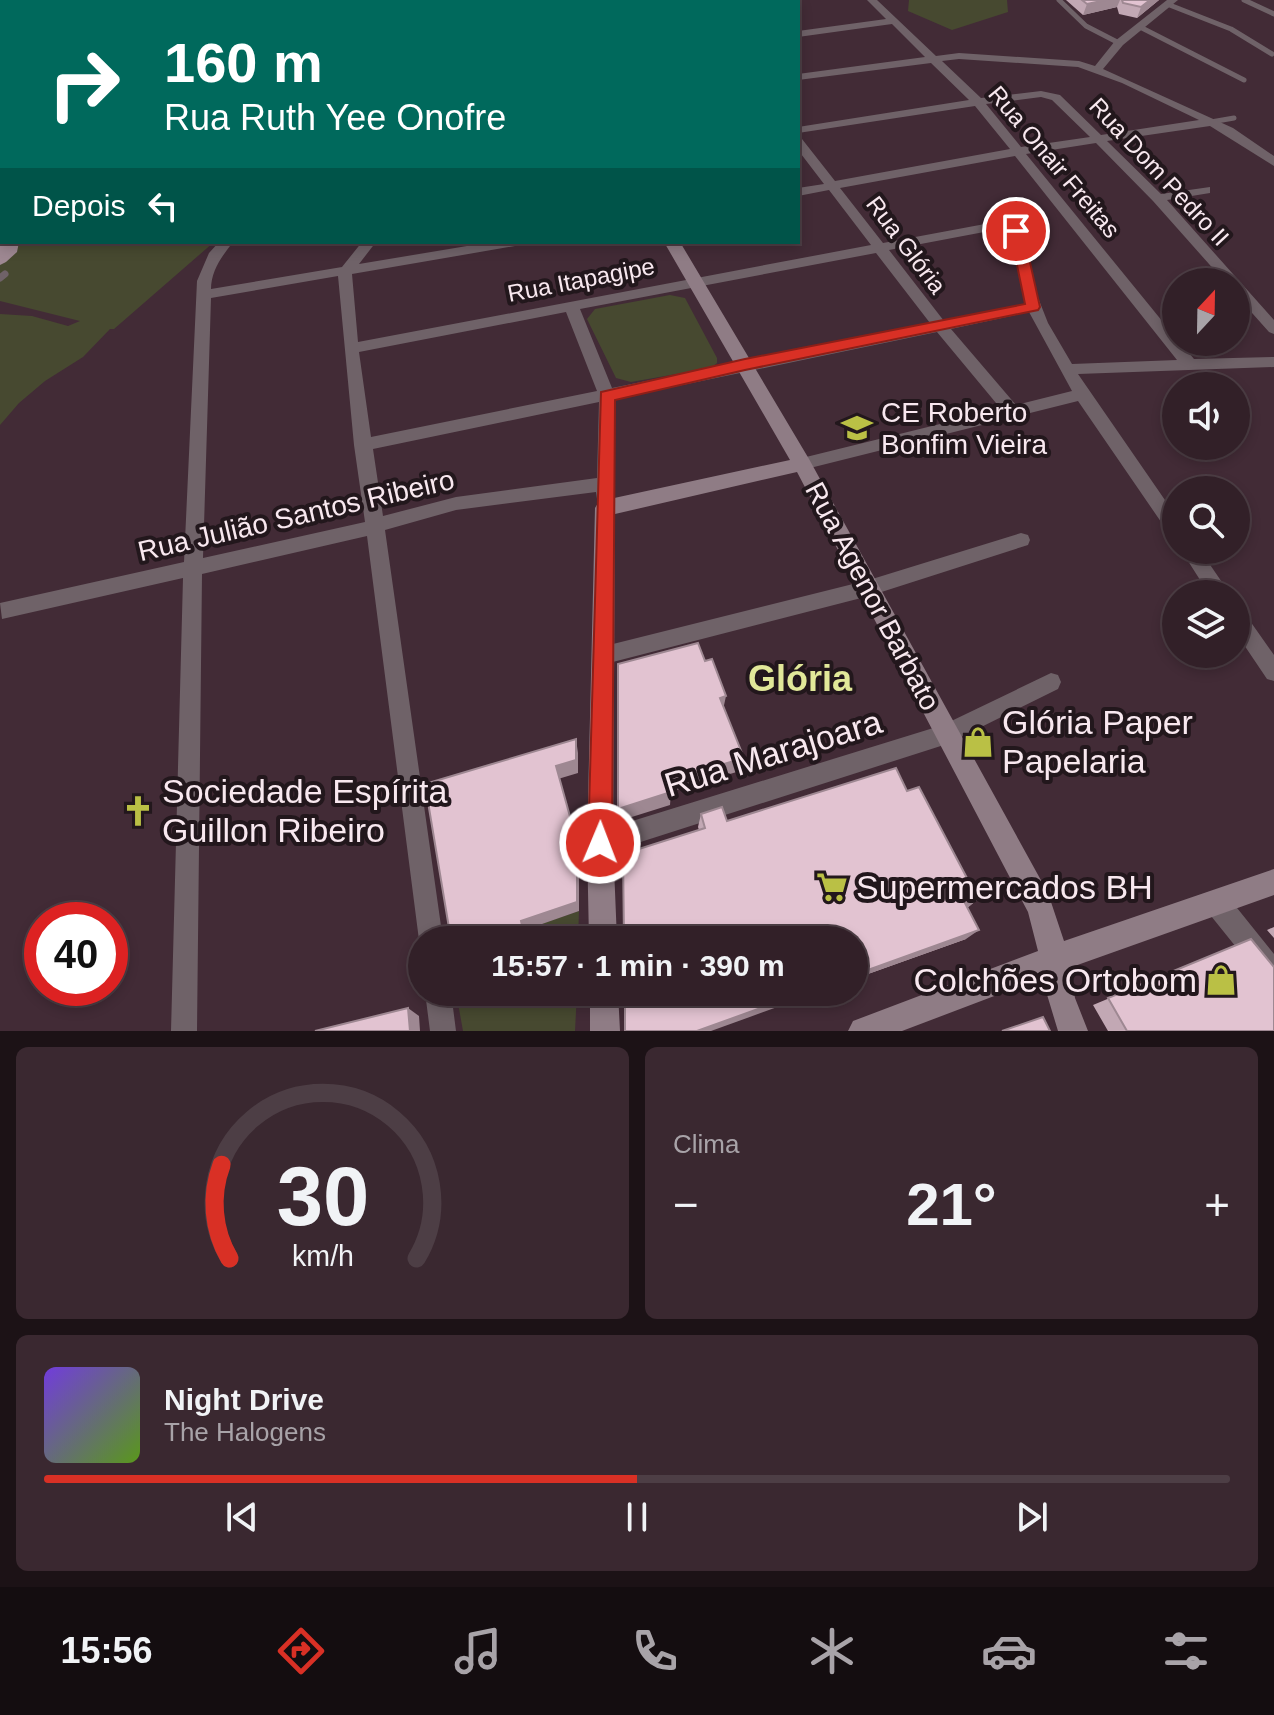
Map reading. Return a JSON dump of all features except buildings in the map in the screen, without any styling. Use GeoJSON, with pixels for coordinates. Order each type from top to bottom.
{"type":"FeatureCollection","features":[{"type":"Feature","properties":{"kind":"street","name":"Rua Onair Freitas"},"geometry":{"type":"LineString","coordinates":[[872,0],[978,102],[1189,364]]}},
{"type":"Feature","properties":{"kind":"street"},"geometry":{"type":"LineString","coordinates":[[1097,70],[1119,43],[1170,2]]}},
{"type":"Feature","properties":{"kind":"street"},"geometry":{"type":"LineString","coordinates":[[800,34],[894,21]]}},
{"type":"Feature","properties":{"kind":"street"},"geometry":{"type":"LineString","coordinates":[[800,77],[970,56],[1079,64],[1238,135],[1268,158],[1274,177]]}},
{"type":"Feature","properties":{"kind":"street","name":"Rua Dom Pedro II"},"geometry":{"type":"LineString","coordinates":[[978,102],[1052,95],[1060,99],[1158,198],[1220,268]]}},
{"type":"Feature","properties":{"kind":"street"},"geometry":{"type":"LineString","coordinates":[[800,130],[978,102]]}},
{"type":"Feature","properties":{"kind":"street"},"geometry":{"type":"LineString","coordinates":[[800,192],[1020,151],[1211,122]]}},
{"type":"Feature","properties":{"kind":"street","name":"Rua Glória"},"geometry":{"type":"LineString","coordinates":[[800,144],[940,326],[1011,410]]}},
{"type":"Feature","properties":{"kind":"street"},"geometry":{"type":"LineString","coordinates":[[1158,198],[1206,190]]}},
{"type":"Feature","properties":{"kind":"street","name":"Rua Itapagipe"},"geometry":{"type":"LineString","coordinates":[[351,348],[995,225],[1016,231],[1033,307]]}},
{"type":"Feature","properties":{"kind":"street"},"geometry":{"type":"LineString","coordinates":[[184,1031],[193,568],[204,295],[209,267],[225,244]]}},
{"type":"Feature","properties":{"kind":"street"},"geometry":{"type":"LineString","coordinates":[[367,244],[345,273],[351,348],[429,926]]}},
{"type":"Feature","properties":{"kind":"street"},"geometry":{"type":"LineString","coordinates":[[204,295],[504,244]]}},
{"type":"Feature","properties":{"kind":"street","name":"Rua Agenor Barbato"},"geometry":{"type":"LineString","coordinates":[[673,244],[802,464],[1038,903],[1052,937],[1057,993],[1073,1031]]}},
{"type":"Feature","properties":{"kind":"street","name":"Rua Dom Pedro II"},"geometry":{"type":"LineString","coordinates":[[1250,302],[1274,329]]}},
{"type":"Feature","properties":{"kind":"street"},"geometry":{"type":"LineString","coordinates":[[571,306],[607,396],[600,843],[603,926]]}},
{"type":"Feature","properties":{"kind":"street"},"geometry":{"type":"LineString","coordinates":[[362,445],[1033,307],[1082,394],[1162,510]]}},
{"type":"Feature","properties":{"kind":"street"},"geometry":{"type":"LineString","coordinates":[[1067,369],[1274,362]]}},
{"type":"Feature","properties":{"kind":"street","name":"Rua Julião Santos Ribeiro"},"geometry":{"type":"LineString","coordinates":[[2,611],[374,527],[397,517],[489,499],[605,496],[802,464],[1082,394]]}},
{"type":"Feature","properties":{"kind":"street"},"geometry":{"type":"LineString","coordinates":[[605,655],[869,588],[1021,540]]}},
{"type":"Feature","properties":{"kind":"street"},"geometry":{"type":"LineString","coordinates":[[1250,637],[1274,672]]}},
{"type":"Feature","properties":{"kind":"street","name":"Rua Marajoara"},"geometry":{"type":"LineString","coordinates":[[600,843],[947,734],[1051,682]]}},
{"type":"Feature","properties":{"kind":"street"},"geometry":{"type":"LineString","coordinates":[[863,1031],[1054,959],[1274,882]]}},
{"type":"Feature","properties":{"kind":"street"},"geometry":{"type":"LineString","coordinates":[[1216,902],[1274,974]]}},
{"type":"Feature","properties":{"kind":"street"},"geometry":{"type":"LineString","coordinates":[[440,1006],[443,1031]]}},
{"type":"Feature","properties":{"kind":"street"},"geometry":{"type":"LineString","coordinates":[[604,1006],[605,1031]]}},
{"type":"Feature","properties":{"kind":"lane"},"geometry":{"type":"LineString","coordinates":[[1059,0],[1086,26],[1119,43]]}},
{"type":"Feature","properties":{"kind":"lane"},"geometry":{"type":"LineString","coordinates":[[1244,0],[1274,14]]}},
{"type":"Feature","properties":{"kind":"lane"},"geometry":{"type":"LineString","coordinates":[[1170,2],[1231,29],[1272,54]]}},
{"type":"Feature","properties":{"kind":"lane"},"geometry":{"type":"LineString","coordinates":[[1140,27],[1244,80]]}},
{"type":"Feature","properties":{"kind":"lane"},"geometry":{"type":"LineString","coordinates":[[1211,122],[1234,118]]}},
{"type":"Feature","properties":{"kind":"green space"},"geometry":{"type":"Polygon","coordinates":[[[909,0],[1007,0],[1008,12],[952,30],[908,11],[909,0]]]}},
{"type":"Feature","properties":{"kind":"green space"},"geometry":{"type":"Polygon","coordinates":[[[0,244],[212,244],[114,329],[110,329],[83,357],[45,381],[19,403],[0,425],[0,314],[32,316],[68,326],[80,321],[0,301],[0,244]]]}},
{"type":"Feature","properties":{"kind":"green space"},"geometry":{"type":"Polygon","coordinates":[[[670,295],[685,298],[717,363],[711,368],[631,382],[616,378],[587,319],[595,309],[670,295]]]}},
{"type":"Feature","properties":{"kind":"green space"},"geometry":{"type":"Polygon","coordinates":[[[579,911],[578,926],[535,926],[579,911]]]}},
{"type":"Feature","properties":{"kind":"green space"},"geometry":{"type":"Polygon","coordinates":[[[459,1006],[576,1006],[575,1031],[463,1031],[459,1006]]]}},
{"type":"Feature","properties":{"kind":"place","name":"CE Roberto Bonfim Vieira"},"geometry":{"type":"Point","coordinates":[857,428]}},
{"type":"Feature","properties":{"kind":"place","name":"Glória Paper Papelaria"},"geometry":{"type":"Point","coordinates":[978,742]}},
{"type":"Feature","properties":{"kind":"place","name":"Sociedade Espírita Guillon Ribeiro"},"geometry":{"type":"Point","coordinates":[138,811]}},
{"type":"Feature","properties":{"kind":"place","name":"Supermercados BH"},"geometry":{"type":"Point","coordinates":[832,887]}},
{"type":"Feature","properties":{"kind":"place","name":"Colchões Ortobom"},"geometry":{"type":"Point","coordinates":[1221,980]}},
{"type":"Feature","properties":{"kind":"district","name":"Glória"},"geometry":{"type":"Point","coordinates":[800,678]}},
{"type":"Feature","properties":{"kind":"route"},"geometry":{"type":"LineString","coordinates":[[600,843],[607,396],[745,364],[1033,307],[1016,231]]}}]}
